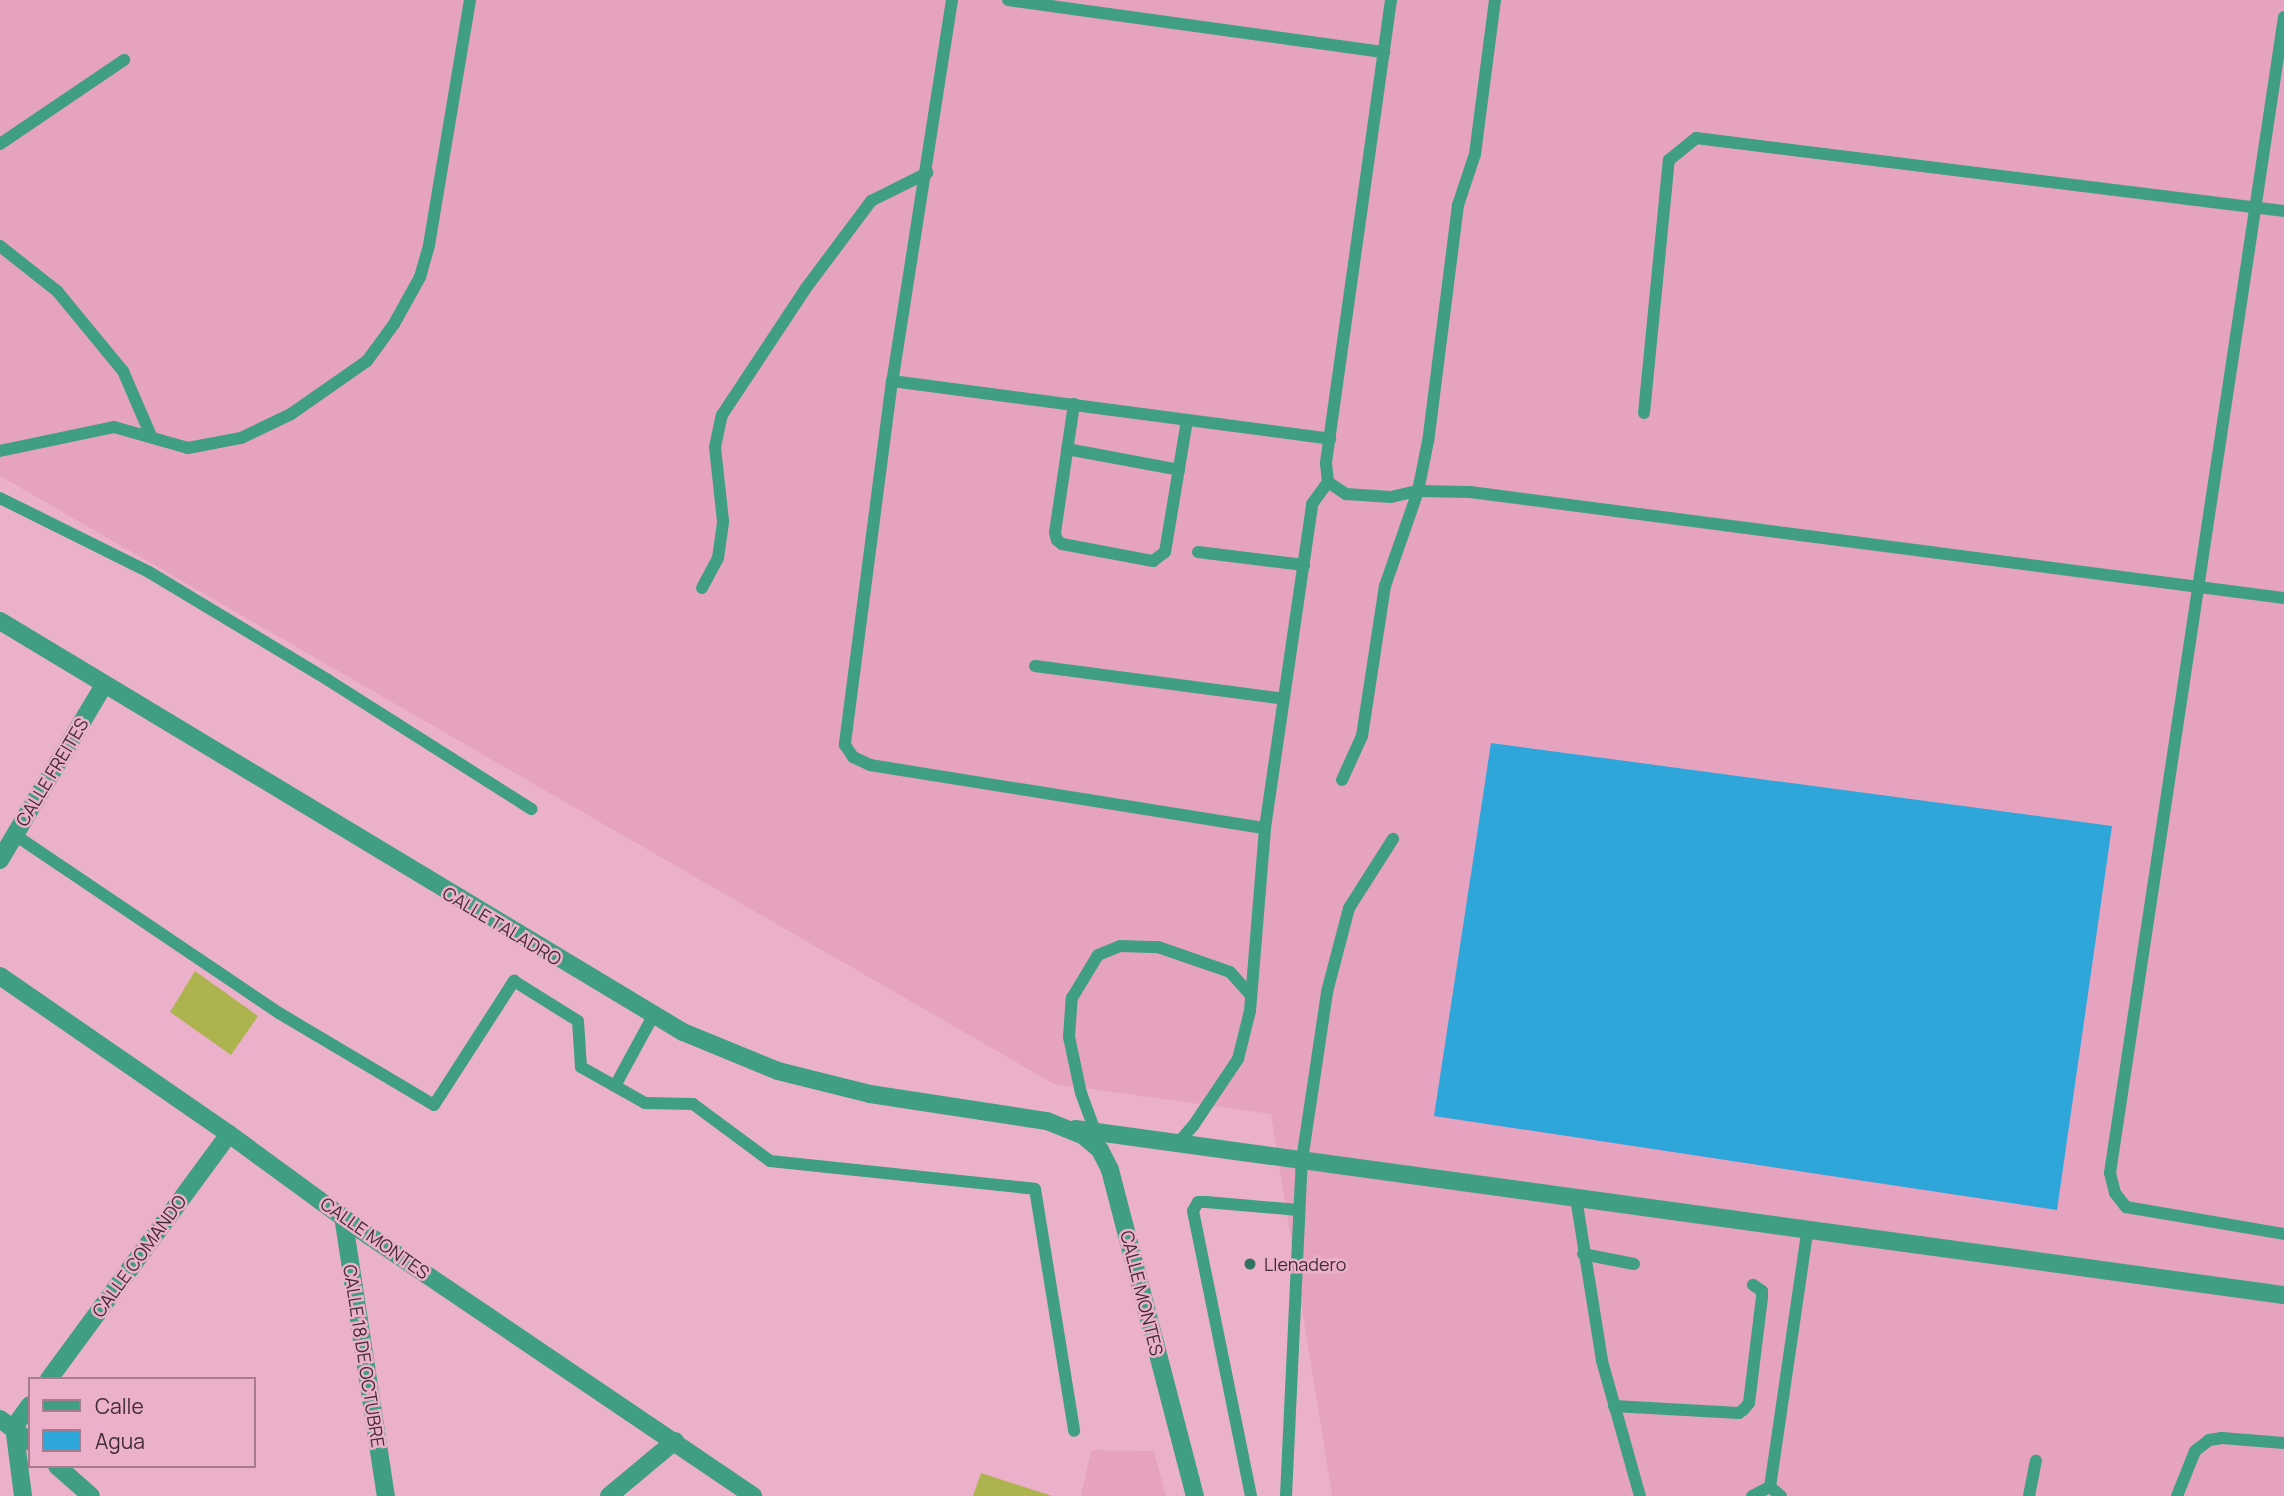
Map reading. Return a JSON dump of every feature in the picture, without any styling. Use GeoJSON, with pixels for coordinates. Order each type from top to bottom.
{"type":"FeatureCollection","features":[{"type":"Feature","properties":{"kind":"street","name":"CALLE TALADRO"},"geometry":{"type":"LineString","coordinates":[[0,621],[653,1016],[723,1051],[778,1071],[870,1094],[1047,1121]]}},
{"type":"Feature","properties":{"kind":"street","name":"CALLE FREITES"},"geometry":{"type":"LineString","coordinates":[[0,860],[104,685]]}},
{"type":"Feature","properties":{"kind":"street","name":"CALLE MONTES"},"geometry":{"type":"LineString","coordinates":[[0,975],[342,1216],[753,1496]]}},
{"type":"Feature","properties":{"kind":"street","name":"CALLE MONTES"},"geometry":{"type":"LineString","coordinates":[[1047,1121],[1068,1128],[1100,1150],[1110,1170],[1195,1496]]}},
{"type":"Feature","properties":{"kind":"street"},"geometry":{"type":"LineString","coordinates":[[1068,1128],[2284,1295]]}},
{"type":"Feature","properties":{"kind":"street","name":"CALLE COMANDO"},"geometry":{"type":"LineString","coordinates":[[50,1377],[229,1134]]}},
{"type":"Feature","properties":{"kind":"street","name":"CALLE 18 DE OCTUBRE"},"geometry":{"type":"LineString","coordinates":[[342,1216],[386,1496]]}},
{"type":"Feature","properties":{"kind":"street"},"geometry":{"type":"LineString","coordinates":[[7,1423],[28,1407]]}},
{"type":"Feature","properties":{"kind":"street"},"geometry":{"type":"LineString","coordinates":[[7,1423],[28,1440]]}},
{"type":"Feature","properties":{"kind":"street"},"geometry":{"type":"LineString","coordinates":[[7,1423],[23,1496]]}},
{"type":"Feature","properties":{"kind":"street"},"geometry":{"type":"LineString","coordinates":[[609,1496],[675,1441]]}},
{"type":"Feature","properties":{"kind":"street"},"geometry":{"type":"LineString","coordinates":[[59,1468],[91,1496]]}},
{"type":"Feature","properties":{"kind":"lane"},"geometry":{"type":"LineString","coordinates":[[0,451],[114,427],[188,448],[241,438],[291,414],[367,361],[394,324],[420,277],[429,245],[470,0]]}},
{"type":"Feature","properties":{"kind":"lane"},"geometry":{"type":"LineString","coordinates":[[952,0],[927,173],[892,381],[845,745],[853,757],[870,765],[1265,828]]}},
{"type":"Feature","properties":{"kind":"lane"},"geometry":{"type":"LineString","coordinates":[[1008,0],[1384,52]]}},
{"type":"Feature","properties":{"kind":"lane"},"geometry":{"type":"LineString","coordinates":[[1178,1143],[1238,1059],[1251,995],[1265,828],[1312,504],[1328,481],[1329,439],[1391,0]]}},
{"type":"Feature","properties":{"kind":"lane"},"geometry":{"type":"LineString","coordinates":[[1342,780],[1363,736],[1385,586],[1418,491],[1429,442],[1458,205],[1475,154],[1495,0]]}},
{"type":"Feature","properties":{"kind":"lane"},"geometry":{"type":"LineString","coordinates":[[2284,17],[2110,1173],[2115,1193],[2126,1207],[2284,1234]]}},
{"type":"Feature","properties":{"kind":"lane"},"geometry":{"type":"LineString","coordinates":[[0,145],[124,60]]}},
{"type":"Feature","properties":{"kind":"lane"},"geometry":{"type":"LineString","coordinates":[[1644,413],[1669,160],[1696,138],[2284,212]]}},
{"type":"Feature","properties":{"kind":"lane"},"geometry":{"type":"LineString","coordinates":[[702,588],[718,558],[723,521],[715,447],[722,415],[806,288],[871,201],[927,173]]}},
{"type":"Feature","properties":{"kind":"lane"},"geometry":{"type":"LineString","coordinates":[[0,246],[57,291],[123,371],[151,436]]}},
{"type":"Feature","properties":{"kind":"lane"},"geometry":{"type":"LineString","coordinates":[[892,381],[1329,439]]}},
{"type":"Feature","properties":{"kind":"lane"},"geometry":{"type":"LineString","coordinates":[[1074,404],[1055,533],[1062,544],[1153,561],[1165,552],[1187,420]]}},
{"type":"Feature","properties":{"kind":"lane"},"geometry":{"type":"LineString","coordinates":[[1067,449],[1179,470]]}},
{"type":"Feature","properties":{"kind":"lane"},"geometry":{"type":"LineString","coordinates":[[1328,481],[1346,494],[1369,497],[1391,497],[1418,491],[1470,492],[2284,598]]}},
{"type":"Feature","properties":{"kind":"lane"},"geometry":{"type":"LineString","coordinates":[[0,498],[149,572],[328,680],[531,809]]}},
{"type":"Feature","properties":{"kind":"lane"},"geometry":{"type":"LineString","coordinates":[[1198,552],[1304,565]]}},
{"type":"Feature","properties":{"kind":"lane"},"geometry":{"type":"LineString","coordinates":[[1035,666],[1284,699]]}},
{"type":"Feature","properties":{"kind":"lane"},"geometry":{"type":"LineString","coordinates":[[15,835],[279,1013],[434,1105],[514,981],[578,1021],[580,1067],[645,1104],[693,1104],[770,1161],[1035,1189],[1074,1431]]}},
{"type":"Feature","properties":{"kind":"lane"},"geometry":{"type":"LineString","coordinates":[[1286,1496],[1302,1160],[1327,992],[1349,908],[1392,839]]}},
{"type":"Feature","properties":{"kind":"lane"},"geometry":{"type":"LineString","coordinates":[[1095,1131],[1081,1093],[1069,1037],[1072,998],[1098,955],[1120,946],[1158,947],[1230,972],[1251,995]]}},
{"type":"Feature","properties":{"kind":"lane"},"geometry":{"type":"LineString","coordinates":[[615,1086],[653,1016]]}},
{"type":"Feature","properties":{"kind":"lane"},"geometry":{"type":"LineString","coordinates":[[1576,1198],[1602,1361],[1640,1496]]}},
{"type":"Feature","properties":{"kind":"lane"},"geometry":{"type":"LineString","coordinates":[[1251,1496],[1193,1210],[1198,1202],[1206,1202],[1300,1210]]}},
{"type":"Feature","properties":{"kind":"lane"},"geometry":{"type":"LineString","coordinates":[[1770,1487],[1808,1228]]}},
{"type":"Feature","properties":{"kind":"lane"},"geometry":{"type":"LineString","coordinates":[[1583,1254],[1634,1264]]}},
{"type":"Feature","properties":{"kind":"lane"},"geometry":{"type":"LineString","coordinates":[[1614,1406],[1739,1413],[1743,1410],[1749,1403],[1762,1297],[1762,1291],[1753,1286]]}},
{"type":"Feature","properties":{"kind":"lane"},"geometry":{"type":"LineString","coordinates":[[2177,1496],[2194,1451],[2209,1440],[2222,1438],[2284,1443]]}},
{"type":"Feature","properties":{"kind":"lane"},"geometry":{"type":"LineString","coordinates":[[2029,1496],[2036,1461]]}},
{"type":"Feature","properties":{"kind":"lane"},"geometry":{"type":"LineString","coordinates":[[1752,1496],[1770,1487]]}},
{"type":"Feature","properties":{"kind":"lane"},"geometry":{"type":"LineString","coordinates":[[1770,1487],[1781,1496]]}},
{"type":"Feature","properties":{"kind":"shaded area"},"geometry":{"type":"Polygon","coordinates":[[[0,0],[2284,0],[2284,1496],[1332,1496],[1271,1114],[1054,1084],[0,476],[0,0]]]}},
{"type":"Feature","properties":{"kind":"shaded area"},"geometry":{"type":"Polygon","coordinates":[[[1091,1450],[1154,1451],[1166,1496],[1081,1496],[1091,1450]]]}},
{"type":"Feature","properties":{"kind":"green space"},"geometry":{"type":"Polygon","coordinates":[[[195,971],[258,1016],[231,1055],[170,1012],[195,971]]]}},
{"type":"Feature","properties":{"kind":"green space"},"geometry":{"type":"Polygon","coordinates":[[[981,1473],[1052,1496],[973,1496],[981,1473]]]}},
{"type":"Feature","properties":{"kind":"water"},"geometry":{"type":"Polygon","coordinates":[[[1491,743],[2112,826],[2057,1210],[1434,1116],[1491,743]]]}},
{"type":"Feature","properties":{"kind":"place","name":"Llenadero"},"geometry":{"type":"Point","coordinates":[1250,1264]}}]}
